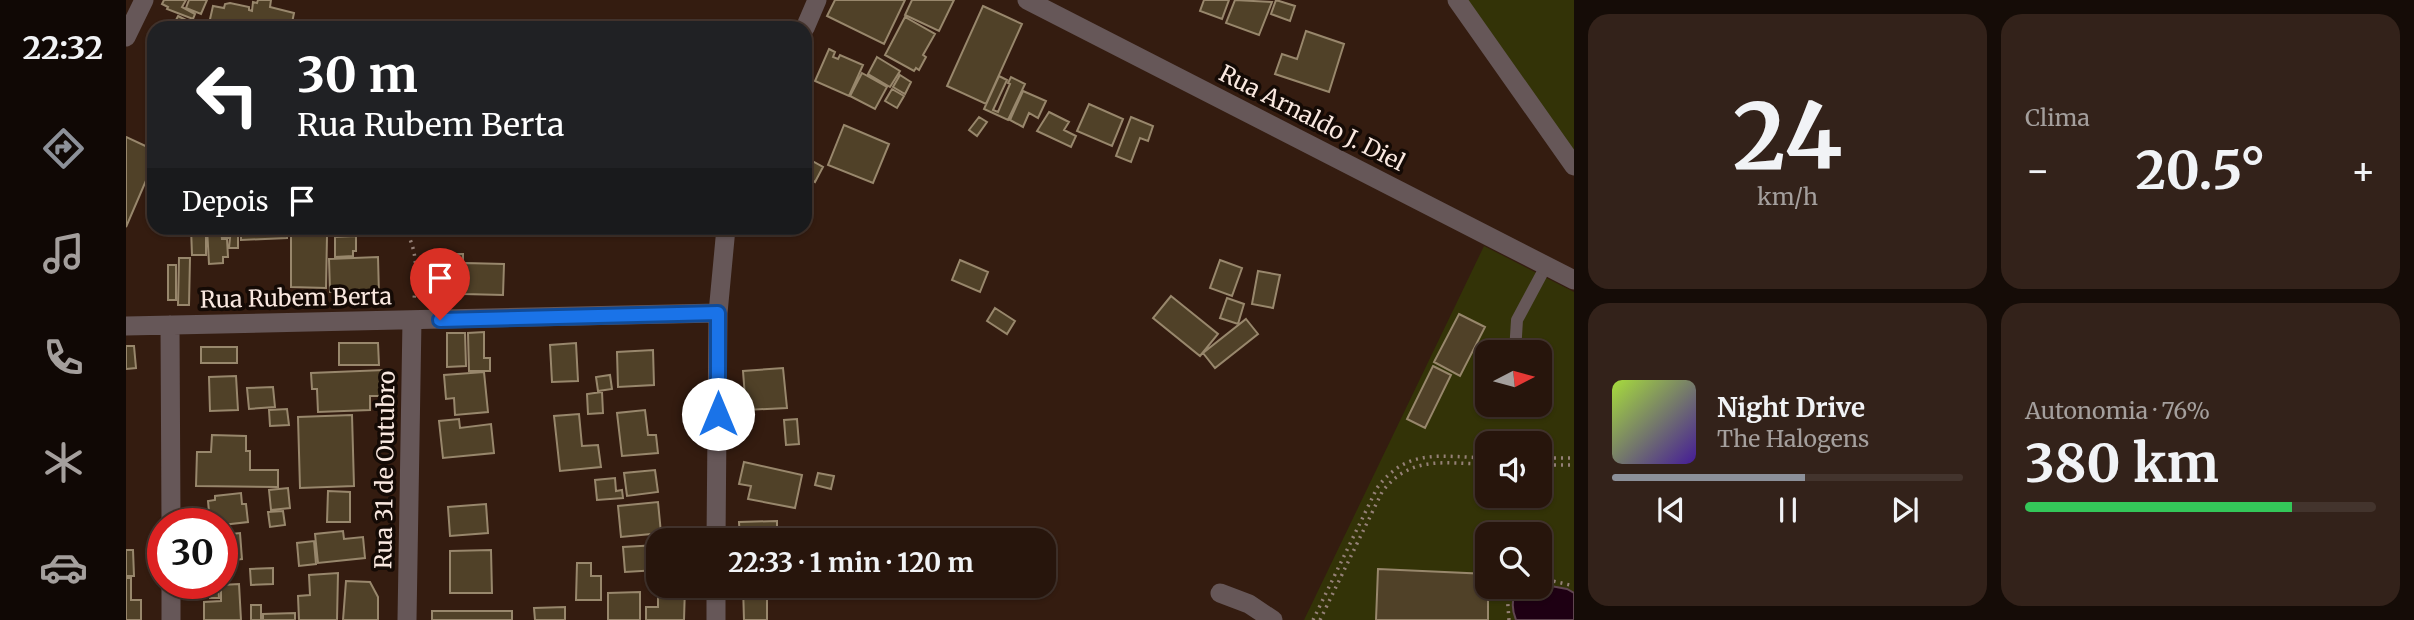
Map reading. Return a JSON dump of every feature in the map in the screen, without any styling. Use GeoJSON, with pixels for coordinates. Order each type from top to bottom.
{"type":"FeatureCollection","features":[{"type":"Feature","properties":{"kind":"street"},"geometry":{"type":"LineString","coordinates":[[126,37],[144,0]]}},
{"type":"Feature","properties":{"kind":"street"},"geometry":{"type":"LineString","coordinates":[[808,21],[817,0]]}},
{"type":"Feature","properties":{"kind":"street","name":"Rua Arnaldo J. Diel"},"geometry":{"type":"LineString","coordinates":[[1027,0],[1574,280]]}},
{"type":"Feature","properties":{"kind":"street"},"geometry":{"type":"LineString","coordinates":[[1457,0],[1574,166]]}},
{"type":"Feature","properties":{"kind":"street"},"geometry":{"type":"LineString","coordinates":[[716,528],[718,313],[725,235]]}},
{"type":"Feature","properties":{"kind":"street","name":"Rua Rubem Berta"},"geometry":{"type":"LineString","coordinates":[[126,326],[718,313]]}},
{"type":"Feature","properties":{"kind":"street","name":"Rua 31 de Outubro"},"geometry":{"type":"LineString","coordinates":[[407,620],[412,320]]}},
{"type":"Feature","properties":{"kind":"street"},"geometry":{"type":"LineString","coordinates":[[170,325],[170,508]]}},
{"type":"Feature","properties":{"kind":"street"},"geometry":{"type":"LineString","coordinates":[[1220,593],[1249,604],[1273,620]]}},
{"type":"Feature","properties":{"kind":"street"},"geometry":{"type":"LineString","coordinates":[[716,598],[716,620]]}},
{"type":"Feature","properties":{"kind":"street"},"geometry":{"type":"LineString","coordinates":[[171,599],[171,620]]}},
{"type":"Feature","properties":{"kind":"lane"},"geometry":{"type":"LineString","coordinates":[[1516,340],[1517,320],[1546,266]]}},
{"type":"Feature","properties":{"kind":"path"},"geometry":{"type":"LineString","coordinates":[[408,235],[417,265],[412,320]]}},
{"type":"Feature","properties":{"kind":"path"},"geometry":{"type":"LineString","coordinates":[[1312,620],[1377,488],[1388,472],[1403,463],[1422,457],[1475,458]]}},
{"type":"Feature","properties":{"kind":"path"},"geometry":{"type":"LineString","coordinates":[[1552,458],[1574,458]]}},
{"type":"Feature","properties":{"kind":"path"},"geometry":{"type":"LineString","coordinates":[[1320,620],[1382,492],[1393,477],[1406,469],[1423,464],[1475,464]]}},
{"type":"Feature","properties":{"kind":"path"},"geometry":{"type":"LineString","coordinates":[[1552,465],[1574,465]]}},
{"type":"Feature","properties":{"kind":"path"},"geometry":{"type":"LineString","coordinates":[[1552,581],[1574,586]]}},
{"type":"Feature","properties":{"kind":"path"},"geometry":{"type":"LineString","coordinates":[[1507,599],[1509,620]]}},
{"type":"Feature","properties":{"kind":"shaded area"},"geometry":{"type":"Polygon","coordinates":[[[1457,0],[1574,0],[1574,166],[1457,0]]]}},
{"type":"Feature","properties":{"kind":"shaded area"},"geometry":{"type":"Polygon","coordinates":[[[1484,246],[1574,292],[1574,620],[1304,620],[1484,246]]]}},
{"type":"Feature","properties":{"kind":"shaded area"},"geometry":{"type":"Polygon","coordinates":[[[1552,586],[1567,589],[1574,593],[1574,620],[1516,620],[1514,599],[1552,599],[1552,586]]]}},
{"type":"Feature","properties":{"kind":"building"},"geometry":{"type":"Polygon","coordinates":[[[164,0],[186,0],[182,7],[195,14],[193,19],[167,9],[168,7],[162,4],[164,0]]]}},
{"type":"Feature","properties":{"kind":"building"},"geometry":{"type":"Polygon","coordinates":[[[189,0],[207,0],[201,14],[186,8],[189,0]]]}},
{"type":"Feature","properties":{"kind":"building"},"geometry":{"type":"Polygon","coordinates":[[[258,0],[271,0],[270,7],[294,13],[292,21],[210,21],[213,6],[224,8],[225,4],[230,3],[249,7],[252,11],[253,2],[257,3],[258,0]]]}},
{"type":"Feature","properties":{"kind":"building"},"geometry":{"type":"Polygon","coordinates":[[[835,0],[905,0],[884,44],[827,16],[835,0]]]}},
{"type":"Feature","properties":{"kind":"building"},"geometry":{"type":"Polygon","coordinates":[[[912,0],[954,0],[939,31],[905,15],[912,0]]]}},
{"type":"Feature","properties":{"kind":"building"},"geometry":{"type":"Polygon","coordinates":[[[1204,0],[1229,0],[1222,19],[1200,11],[1204,0]]]}},
{"type":"Feature","properties":{"kind":"building"},"geometry":{"type":"Polygon","coordinates":[[[1235,0],[1272,2],[1259,35],[1226,23],[1235,0]]]}},
{"type":"Feature","properties":{"kind":"building"},"geometry":{"type":"Polygon","coordinates":[[[1276,0],[1295,6],[1290,21],[1271,14],[1276,0]]]}},
{"type":"Feature","properties":{"kind":"building"},"geometry":{"type":"Polygon","coordinates":[[[983,6],[1022,24],[986,104],[947,86],[983,6]]]}},
{"type":"Feature","properties":{"kind":"building"},"geometry":{"type":"Polygon","coordinates":[[[178,16],[188,21],[176,21],[178,16]]]}},
{"type":"Feature","properties":{"kind":"building"},"geometry":{"type":"Polygon","coordinates":[[[905,17],[935,34],[923,55],[926,57],[919,70],[916,68],[914,71],[885,55],[905,17]]]}},
{"type":"Feature","properties":{"kind":"building"},"geometry":{"type":"Polygon","coordinates":[[[1306,31],[1344,44],[1329,92],[1275,74],[1282,54],[1297,59],[1306,31]]]}},
{"type":"Feature","properties":{"kind":"building"},"geometry":{"type":"Polygon","coordinates":[[[829,49],[835,52],[833,57],[838,59],[840,55],[863,65],[849,96],[815,81],[829,49]]]}},
{"type":"Feature","properties":{"kind":"building"},"geometry":{"type":"Polygon","coordinates":[[[877,57],[900,71],[890,87],[868,74],[877,57]]]}},
{"type":"Feature","properties":{"kind":"building"},"geometry":{"type":"Polygon","coordinates":[[[862,73],[887,87],[875,109],[850,96],[862,73]]]}},
{"type":"Feature","properties":{"kind":"building"},"geometry":{"type":"Polygon","coordinates":[[[900,75],[911,82],[905,94],[893,87],[900,75]]]}},
{"type":"Feature","properties":{"kind":"building"},"geometry":{"type":"Polygon","coordinates":[[[999,76],[1007,80],[993,110],[998,112],[1011,77],[1025,84],[1008,120],[984,109],[999,76]]]}},
{"type":"Feature","properties":{"kind":"building"},"geometry":{"type":"Polygon","coordinates":[[[892,89],[904,96],[897,108],[885,101],[892,89]]]}},
{"type":"Feature","properties":{"kind":"building"},"geometry":{"type":"Polygon","coordinates":[[[1023,91],[1046,101],[1038,118],[1029,113],[1023,127],[1010,120],[1023,91]]]}},
{"type":"Feature","properties":{"kind":"building"},"geometry":{"type":"Polygon","coordinates":[[[1089,104],[1123,119],[1112,146],[1077,131],[1089,104]]]}},
{"type":"Feature","properties":{"kind":"building"},"geometry":{"type":"Polygon","coordinates":[[[1049,112],[1069,122],[1064,130],[1076,136],[1071,147],[1037,131],[1049,112]]]}},
{"type":"Feature","properties":{"kind":"building"},"geometry":{"type":"Polygon","coordinates":[[[979,117],[987,122],[977,136],[969,130],[979,117]]]}},
{"type":"Feature","properties":{"kind":"building"},"geometry":{"type":"Polygon","coordinates":[[[1131,117],[1153,126],[1148,141],[1140,138],[1131,162],[1116,156],[1131,117]]]}},
{"type":"Feature","properties":{"kind":"building"},"geometry":{"type":"Polygon","coordinates":[[[844,125],[889,144],[873,183],[828,165],[844,125]]]}},
{"type":"Feature","properties":{"kind":"building"},"geometry":{"type":"Polygon","coordinates":[[[126,137],[147,147],[147,178],[126,227],[126,137]]]}},
{"type":"Feature","properties":{"kind":"building"},"geometry":{"type":"Polygon","coordinates":[[[812,161],[823,167],[815,182],[812,180],[812,161]]]}},
{"type":"Feature","properties":{"kind":"building"},"geometry":{"type":"Polygon","coordinates":[[[191,235],[206,235],[206,255],[192,255],[191,235]]]}},
{"type":"Feature","properties":{"kind":"building"},"geometry":{"type":"Polygon","coordinates":[[[207,235],[222,235],[222,239],[227,239],[228,257],[223,257],[223,263],[209,264],[207,235]]]}},
{"type":"Feature","properties":{"kind":"building"},"geometry":{"type":"Polygon","coordinates":[[[223,235],[238,235],[238,248],[229,248],[230,238],[223,238],[223,235]]]}},
{"type":"Feature","properties":{"kind":"building"},"geometry":{"type":"Polygon","coordinates":[[[241,235],[287,235],[287,238],[241,240],[241,235]]]}},
{"type":"Feature","properties":{"kind":"building"},"geometry":{"type":"Polygon","coordinates":[[[291,235],[327,236],[326,288],[291,287],[291,235]]]}},
{"type":"Feature","properties":{"kind":"building"},"geometry":{"type":"Polygon","coordinates":[[[356,236],[356,251],[353,251],[353,256],[335,257],[335,237],[356,236]]]}},
{"type":"Feature","properties":{"kind":"building"},"geometry":{"type":"Polygon","coordinates":[[[436,254],[463,254],[463,272],[458,272],[458,294],[436,294],[436,254]]]}},
{"type":"Feature","properties":{"kind":"building"},"geometry":{"type":"Polygon","coordinates":[[[378,257],[379,295],[350,296],[350,291],[330,292],[329,259],[378,257]]]}},
{"type":"Feature","properties":{"kind":"building"},"geometry":{"type":"Polygon","coordinates":[[[179,258],[190,258],[189,305],[178,305],[179,258]]]}},
{"type":"Feature","properties":{"kind":"building"},"geometry":{"type":"Polygon","coordinates":[[[960,260],[988,272],[980,292],[952,280],[960,260]]]}},
{"type":"Feature","properties":{"kind":"building"},"geometry":{"type":"Polygon","coordinates":[[[1220,260],[1242,268],[1232,296],[1210,288],[1220,260]]]}},
{"type":"Feature","properties":{"kind":"building"},"geometry":{"type":"Polygon","coordinates":[[[465,263],[504,264],[503,295],[464,294],[465,263]]]}},
{"type":"Feature","properties":{"kind":"building"},"geometry":{"type":"Polygon","coordinates":[[[168,265],[176,265],[176,300],[168,300],[168,265]]]}},
{"type":"Feature","properties":{"kind":"building"},"geometry":{"type":"Polygon","coordinates":[[[1258,271],[1280,275],[1273,308],[1252,304],[1258,271]]]}},
{"type":"Feature","properties":{"kind":"building"},"geometry":{"type":"Polygon","coordinates":[[[1171,296],[1218,334],[1200,356],[1153,318],[1171,296]]]}},
{"type":"Feature","properties":{"kind":"building"},"geometry":{"type":"Polygon","coordinates":[[[1227,298],[1244,304],[1238,324],[1220,318],[1227,298]]]}},
{"type":"Feature","properties":{"kind":"building"},"geometry":{"type":"Polygon","coordinates":[[[995,308],[1015,321],[1007,334],[987,321],[995,308]]]}},
{"type":"Feature","properties":{"kind":"building"},"geometry":{"type":"Polygon","coordinates":[[[1459,314],[1485,327],[1478,340],[1475,340],[1475,347],[1460,376],[1434,362],[1459,314]]]}},
{"type":"Feature","properties":{"kind":"building"},"geometry":{"type":"Polygon","coordinates":[[[1246,319],[1258,334],[1215,368],[1203,353],[1246,319]]]}},
{"type":"Feature","properties":{"kind":"building"},"geometry":{"type":"Polygon","coordinates":[[[484,332],[484,358],[490,358],[490,371],[469,371],[468,333],[484,332]]]}},
{"type":"Feature","properties":{"kind":"building"},"geometry":{"type":"Polygon","coordinates":[[[447,333],[465,333],[466,366],[447,367],[447,333]]]}},
{"type":"Feature","properties":{"kind":"building"},"geometry":{"type":"Polygon","coordinates":[[[339,343],[378,343],[379,365],[339,365],[339,343]]]}},
{"type":"Feature","properties":{"kind":"building"},"geometry":{"type":"Polygon","coordinates":[[[576,343],[578,381],[552,382],[550,345],[576,343]]]}},
{"type":"Feature","properties":{"kind":"building"},"geometry":{"type":"Polygon","coordinates":[[[126,346],[134,346],[136,368],[126,369],[126,346]]]}},
{"type":"Feature","properties":{"kind":"building"},"geometry":{"type":"Polygon","coordinates":[[[201,347],[237,347],[237,363],[201,363],[201,347]]]}},
{"type":"Feature","properties":{"kind":"building"},"geometry":{"type":"Polygon","coordinates":[[[653,350],[654,385],[618,387],[617,352],[653,350]]]}},
{"type":"Feature","properties":{"kind":"building"},"geometry":{"type":"Polygon","coordinates":[[[1433,366],[1451,375],[1425,428],[1407,419],[1433,366]]]}},
{"type":"Feature","properties":{"kind":"building"},"geometry":{"type":"Polygon","coordinates":[[[783,368],[787,408],[746,410],[743,371],[783,368]]]}},
{"type":"Feature","properties":{"kind":"building"},"geometry":{"type":"Polygon","coordinates":[[[384,370],[384,396],[370,396],[370,410],[318,412],[317,389],[312,389],[311,373],[384,370]]]}},
{"type":"Feature","properties":{"kind":"building"},"geometry":{"type":"Polygon","coordinates":[[[484,372],[488,412],[455,415],[454,398],[446,399],[444,375],[484,372]]]}},
{"type":"Feature","properties":{"kind":"building"},"geometry":{"type":"Polygon","coordinates":[[[610,375],[612,389],[598,391],[596,377],[610,375]]]}},
{"type":"Feature","properties":{"kind":"building"},"geometry":{"type":"Polygon","coordinates":[[[236,376],[238,410],[210,411],[209,377],[236,376]]]}},
{"type":"Feature","properties":{"kind":"building"},"geometry":{"type":"Polygon","coordinates":[[[273,387],[275,407],[249,409],[247,388],[273,387]]]}},
{"type":"Feature","properties":{"kind":"building"},"geometry":{"type":"Polygon","coordinates":[[[602,392],[603,413],[588,414],[587,394],[602,392]]]}},
{"type":"Feature","properties":{"kind":"building"},"geometry":{"type":"Polygon","coordinates":[[[287,409],[289,425],[270,426],[269,410],[287,409]]]}},
{"type":"Feature","properties":{"kind":"building"},"geometry":{"type":"Polygon","coordinates":[[[645,410],[648,435],[656,435],[658,453],[622,456],[617,413],[645,410]]]}},
{"type":"Feature","properties":{"kind":"building"},"geometry":{"type":"Polygon","coordinates":[[[579,414],[582,446],[598,445],[601,467],[560,471],[554,416],[579,414]]]}},
{"type":"Feature","properties":{"kind":"building"},"geometry":{"type":"Polygon","coordinates":[[[352,415],[354,486],[300,488],[298,417],[352,415]]]}},
{"type":"Feature","properties":{"kind":"building"},"geometry":{"type":"Polygon","coordinates":[[[459,419],[460,428],[491,424],[494,453],[443,458],[439,421],[459,419]]]}},
{"type":"Feature","properties":{"kind":"building"},"geometry":{"type":"Polygon","coordinates":[[[797,419],[799,444],[786,445],[784,420],[797,419]]]}},
{"type":"Feature","properties":{"kind":"building"},"geometry":{"type":"Polygon","coordinates":[[[212,435],[246,436],[246,451],[250,451],[250,470],[278,470],[278,487],[196,486],[197,452],[211,452],[212,435]]]}},
{"type":"Feature","properties":{"kind":"building"},"geometry":{"type":"Polygon","coordinates":[[[744,462],[802,475],[795,508],[748,499],[751,486],[739,484],[744,462]]]}},
{"type":"Feature","properties":{"kind":"building"},"geometry":{"type":"Polygon","coordinates":[[[655,470],[658,492],[627,496],[624,473],[655,470]]]}},
{"type":"Feature","properties":{"kind":"building"},"geometry":{"type":"Polygon","coordinates":[[[818,473],[834,476],[831,489],[815,485],[818,473]]]}},
{"type":"Feature","properties":{"kind":"building"},"geometry":{"type":"Polygon","coordinates":[[[615,478],[616,491],[622,490],[623,498],[597,500],[595,480],[615,478]]]}},
{"type":"Feature","properties":{"kind":"building"},"geometry":{"type":"Polygon","coordinates":[[[288,488],[290,508],[271,510],[269,490],[288,488]]]}},
{"type":"Feature","properties":{"kind":"building"},"geometry":{"type":"Polygon","coordinates":[[[328,491],[350,492],[350,522],[327,522],[328,491]]]}},
{"type":"Feature","properties":{"kind":"building"},"geometry":{"type":"Polygon","coordinates":[[[241,493],[242,504],[246,504],[248,522],[238,523],[238,508],[209,508],[208,501],[215,500],[215,496],[241,493]]]}},
{"type":"Feature","properties":{"kind":"building"},"geometry":{"type":"Polygon","coordinates":[[[658,502],[661,528],[646,528],[646,534],[621,537],[618,506],[658,502]]]}},
{"type":"Feature","properties":{"kind":"building"},"geometry":{"type":"Polygon","coordinates":[[[486,504],[488,533],[450,536],[448,507],[486,504]]]}},
{"type":"Feature","properties":{"kind":"building"},"geometry":{"type":"Polygon","coordinates":[[[283,511],[285,525],[270,527],[268,512],[283,511]]]}},
{"type":"Feature","properties":{"kind":"building"},"geometry":{"type":"Polygon","coordinates":[[[777,521],[777,528],[739,528],[739,522],[777,521]]]}},
{"type":"Feature","properties":{"kind":"building"},"geometry":{"type":"Polygon","coordinates":[[[343,531],[344,539],[363,537],[365,558],[318,563],[315,534],[343,531]]]}},
{"type":"Feature","properties":{"kind":"building"},"geometry":{"type":"Polygon","coordinates":[[[238,533],[242,559],[238,559],[238,533]]]}},
{"type":"Feature","properties":{"kind":"building"},"geometry":{"type":"Polygon","coordinates":[[[314,541],[316,564],[299,566],[297,543],[314,541]]]}},
{"type":"Feature","properties":{"kind":"building"},"geometry":{"type":"Polygon","coordinates":[[[646,546],[646,571],[625,572],[623,547],[646,546]]]}},
{"type":"Feature","properties":{"kind":"building"},"geometry":{"type":"Polygon","coordinates":[[[126,550],[133,550],[134,576],[126,576],[126,550]]]}},
{"type":"Feature","properties":{"kind":"building"},"geometry":{"type":"Polygon","coordinates":[[[491,550],[492,593],[450,593],[450,551],[491,550]]]}},
{"type":"Feature","properties":{"kind":"building"},"geometry":{"type":"Polygon","coordinates":[[[577,563],[591,563],[591,576],[601,576],[601,600],[576,600],[577,563]]]}},
{"type":"Feature","properties":{"kind":"building"},"geometry":{"type":"Polygon","coordinates":[[[273,568],[273,584],[251,585],[250,569],[273,568]]]}},
{"type":"Feature","properties":{"kind":"building"},"geometry":{"type":"Polygon","coordinates":[[[1378,569],[1475,573],[1475,599],[1488,599],[1488,620],[1376,620],[1378,569]]]}},
{"type":"Feature","properties":{"kind":"building"},"geometry":{"type":"Polygon","coordinates":[[[338,573],[337,620],[299,620],[298,596],[310,595],[309,575],[338,573]]]}},
{"type":"Feature","properties":{"kind":"building"},"geometry":{"type":"Polygon","coordinates":[[[126,578],[131,578],[131,600],[141,600],[141,620],[126,620],[126,578]]]}},
{"type":"Feature","properties":{"kind":"building"},"geometry":{"type":"Polygon","coordinates":[[[346,581],[370,582],[378,597],[378,620],[343,620],[346,581]]]}},
{"type":"Feature","properties":{"kind":"building"},"geometry":{"type":"Polygon","coordinates":[[[238,584],[241,620],[204,620],[204,602],[238,599],[238,584]]]}},
{"type":"Feature","properties":{"kind":"building"},"geometry":{"type":"Polygon","coordinates":[[[640,592],[640,620],[608,620],[608,593],[640,592]]]}},
{"type":"Feature","properties":{"kind":"building"},"geometry":{"type":"Polygon","coordinates":[[[658,598],[685,598],[684,620],[646,620],[646,607],[658,607],[658,598]]]}},
{"type":"Feature","properties":{"kind":"building"},"geometry":{"type":"Polygon","coordinates":[[[743,598],[767,598],[767,620],[744,620],[743,598]]]}},
{"type":"Feature","properties":{"kind":"building"},"geometry":{"type":"Polygon","coordinates":[[[251,605],[261,605],[261,620],[251,620],[251,605]]]}},
{"type":"Feature","properties":{"kind":"building"},"geometry":{"type":"Polygon","coordinates":[[[565,607],[565,620],[535,620],[534,608],[565,607]]]}},
{"type":"Feature","properties":{"kind":"building"},"geometry":{"type":"Polygon","coordinates":[[[432,611],[512,611],[512,620],[432,620],[432,611]]]}},
{"type":"Feature","properties":{"kind":"building"},"geometry":{"type":"Polygon","coordinates":[[[295,613],[295,620],[263,620],[263,614],[295,613]]]}},
{"type":"Feature","properties":{"kind":"route"},"geometry":{"type":"LineString","coordinates":[[440,320],[718,313],[718,414]]}}]}
